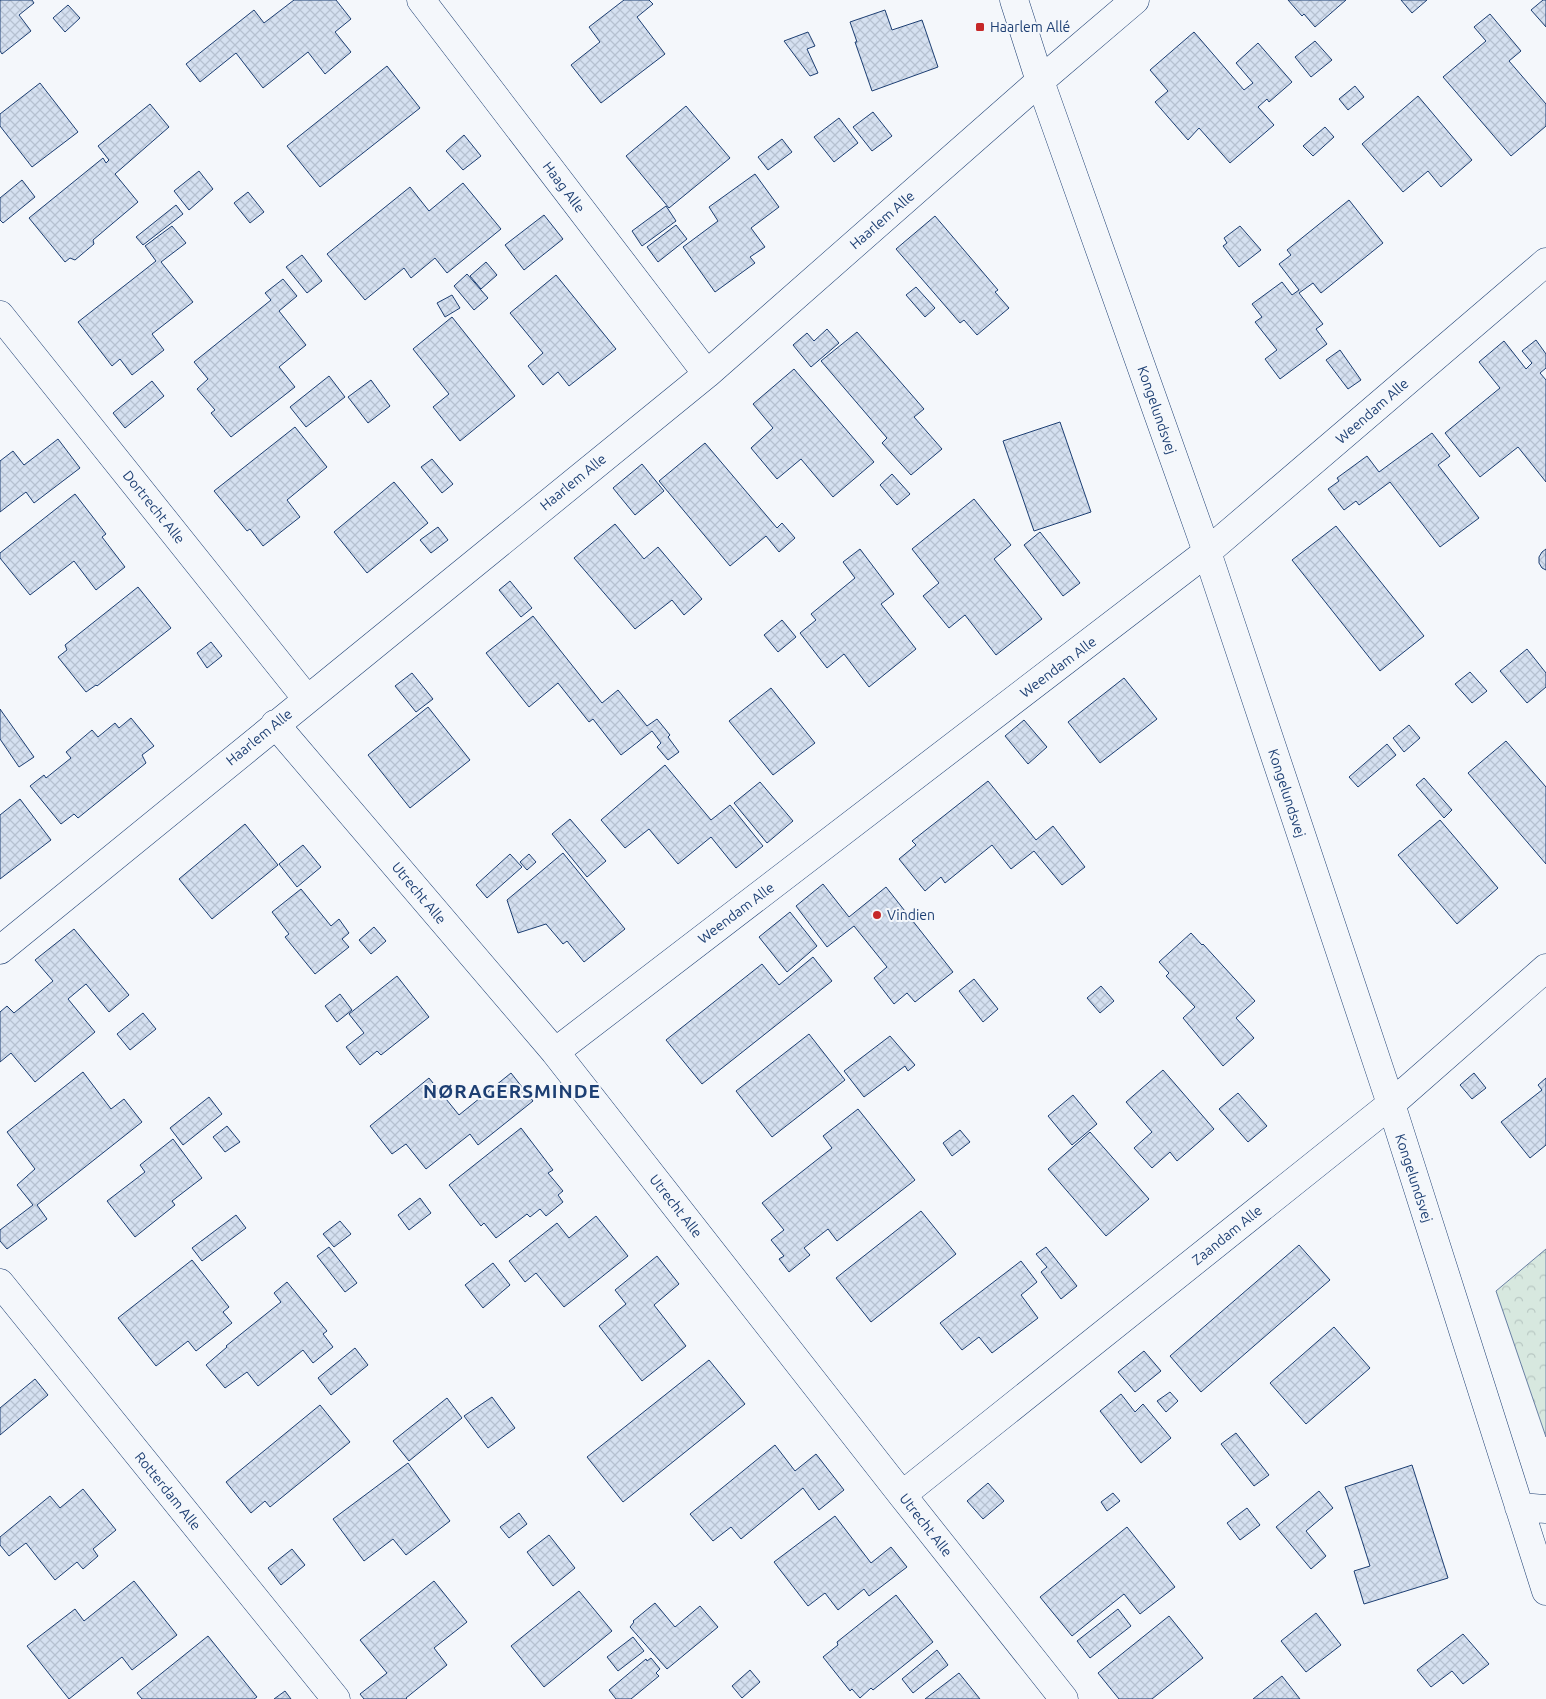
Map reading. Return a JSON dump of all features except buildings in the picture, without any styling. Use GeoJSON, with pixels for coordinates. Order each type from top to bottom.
{"type":"FeatureCollection","features":[{"type":"Feature","properties":{"kind":"street","name":"Haag Alle"},"geometry":{"type":"LineString","coordinates":[[421,0],[707,374]]}},
{"type":"Feature","properties":{"kind":"street","name":"Kongelundsvej"},"geometry":{"type":"LineString","coordinates":[[1014,0],[1040,81],[1207,552],[1391,1104],[1546,1591]]}},
{"type":"Feature","properties":{"kind":"street","name":"Haarlem Alle"},"geometry":{"type":"LineString","coordinates":[[0,950],[275,724],[707,374],[1040,81],[1135,0]]}},
{"type":"Feature","properties":{"kind":"street","name":"Weendam Alle"},"geometry":{"type":"LineString","coordinates":[[555,1052],[1207,552],[1546,262]]}},
{"type":"Feature","properties":{"kind":"street","name":"Dortrecht Alle"},"geometry":{"type":"LineString","coordinates":[[0,314],[307,698]]}},
{"type":"Feature","properties":{"kind":"street","name":"Utrecht Alle"},"geometry":{"type":"LineString","coordinates":[[275,724],[555,1052],[1064,1699]]}},
{"type":"Feature","properties":{"kind":"street","name":"Zaandam Alle"},"geometry":{"type":"LineString","coordinates":[[902,1495],[1391,1104],[1546,968]]}},
{"type":"Feature","properties":{"kind":"street","name":"Rotterdam Alle"},"geometry":{"type":"LineString","coordinates":[[0,1283],[336,1699]]}},
{"type":"Feature","properties":{"kind":"street"},"geometry":{"type":"LineString","coordinates":[[1519,1507],[1546,1509]]}},
{"type":"Feature","properties":{"kind":"green space"},"geometry":{"type":"Polygon","coordinates":[[[1546,1249],[1546,1437],[1496,1291],[1546,1249]]]}},
{"type":"Feature","properties":{"kind":"place","name":"Haarlem Allé"},"geometry":{"type":"Point","coordinates":[980,27]}},
{"type":"Feature","properties":{"kind":"place","name":"Vindien"},"geometry":{"type":"Point","coordinates":[877,915]}},
{"type":"Feature","properties":{"kind":"district","name":"NØRAGERSMINDE"},"geometry":{"type":"Point","coordinates":[512,1091]}}]}
